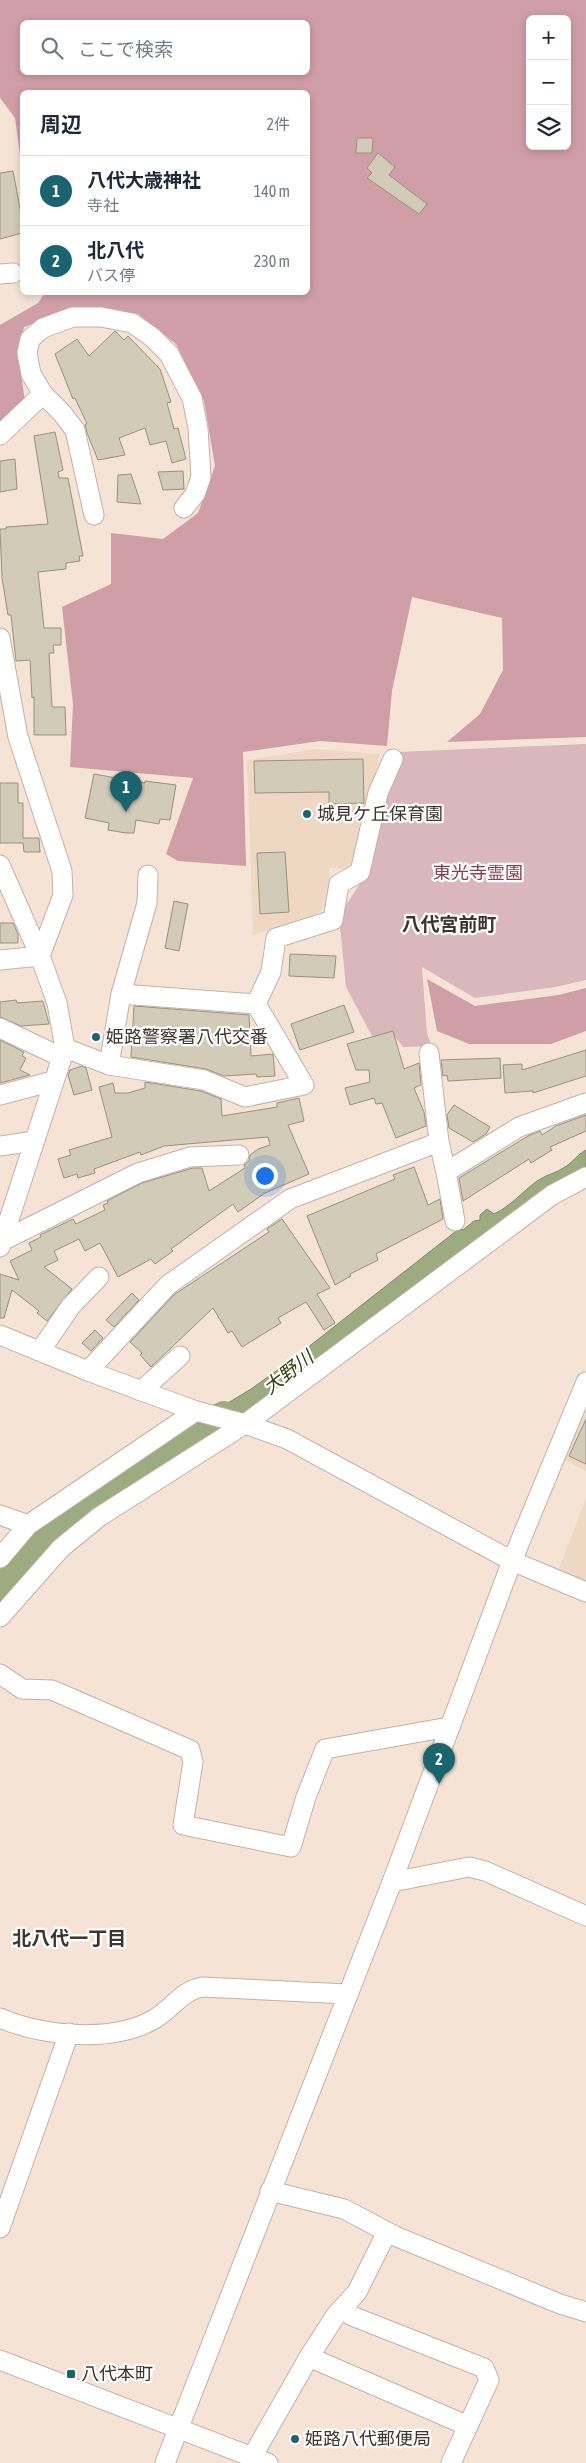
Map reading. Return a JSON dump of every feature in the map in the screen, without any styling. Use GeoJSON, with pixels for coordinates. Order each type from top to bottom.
{"type":"FeatureCollection","features":[{"type":"Feature","properties":{"kind":"street"},"geometry":{"type":"LineString","coordinates":[[94,515],[75,430],[62,413],[43,394],[31,374],[27,353],[30,339],[43,328],[73,316],[101,316],[132,323],[152,337],[169,354],[192,398],[198,428],[201,477],[195,494],[184,508]]}},
{"type":"Feature","properties":{"kind":"street"},"geometry":{"type":"LineString","coordinates":[[0,435],[43,394]]}},
{"type":"Feature","properties":{"kind":"street"},"geometry":{"type":"LineString","coordinates":[[0,638],[18,737],[62,871],[63,894],[40,956]]}},
{"type":"Feature","properties":{"kind":"street"},"geometry":{"type":"LineString","coordinates":[[256,1004],[271,972],[276,938],[333,920],[338,884],[360,872],[378,793],[394,759]]}},
{"type":"Feature","properties":{"kind":"street"},"geometry":{"type":"LineString","coordinates":[[109,1065],[121,994],[147,903],[148,875]]}},
{"type":"Feature","properties":{"kind":"street"},"geometry":{"type":"LineString","coordinates":[[1,1244],[63,1052],[57,1003],[40,956],[2,876]]}},
{"type":"Feature","properties":{"kind":"street"},"geometry":{"type":"LineString","coordinates":[[0,960],[40,956]]}},
{"type":"Feature","properties":{"kind":"street"},"geometry":{"type":"LineString","coordinates":[[121,994],[256,1004]]}},
{"type":"Feature","properties":{"kind":"street"},"geometry":{"type":"LineString","coordinates":[[0,1028],[63,1052],[109,1065],[204,1080],[245,1097],[304,1085],[256,1004]]}},
{"type":"Feature","properties":{"kind":"street"},"geometry":{"type":"LineString","coordinates":[[428,1053],[439,1142],[455,1221]]}},
{"type":"Feature","properties":{"kind":"street"},"geometry":{"type":"LineString","coordinates":[[0,1095],[53,1081]]}},
{"type":"Feature","properties":{"kind":"street"},"geometry":{"type":"LineString","coordinates":[[446,1172],[519,1127],[586,1103]]}},
{"type":"Feature","properties":{"kind":"street"},"geometry":{"type":"LineString","coordinates":[[0,1146],[34,1141]]}},
{"type":"Feature","properties":{"kind":"street"},"geometry":{"type":"LineString","coordinates":[[88,1371],[168,1285],[290,1199],[439,1142]]}},
{"type":"Feature","properties":{"kind":"street"},"geometry":{"type":"LineString","coordinates":[[1,1244],[138,1173],[190,1157],[240,1155]]}},
{"type":"Feature","properties":{"kind":"street"},"geometry":{"type":"LineString","coordinates":[[0,1617],[61,1548],[99,1517],[246,1424],[552,1195],[586,1177]]}},
{"type":"Feature","properties":{"kind":"street"},"geometry":{"type":"LineString","coordinates":[[40,1351],[71,1306],[99,1277]]}},
{"type":"Feature","properties":{"kind":"street"},"geometry":{"type":"LineString","coordinates":[[0,1335],[141,1391],[287,1439],[512,1561],[586,1592]]}},
{"type":"Feature","properties":{"kind":"street"},"geometry":{"type":"LineString","coordinates":[[141,1391],[180,1356]]}},
{"type":"Feature","properties":{"kind":"street"},"geometry":{"type":"LineString","coordinates":[[165,2463],[392,1882],[512,1561],[586,1382]]}},
{"type":"Feature","properties":{"kind":"street"},"geometry":{"type":"LineString","coordinates":[[0,1558],[28,1525],[201,1412]]}},
{"type":"Feature","properties":{"kind":"street"},"geometry":{"type":"LineString","coordinates":[[0,1515],[28,1525]]}},
{"type":"Feature","properties":{"kind":"street"},"geometry":{"type":"LineString","coordinates":[[0,1674],[22,1689],[52,1690],[190,1750],[192,1762],[182,1825],[291,1847],[306,1797],[325,1749],[449,1727]]}},
{"type":"Feature","properties":{"kind":"street"},"geometry":{"type":"LineString","coordinates":[[392,1882],[469,1867],[486,1871],[586,1916]]}},
{"type":"Feature","properties":{"kind":"street"},"geometry":{"type":"LineString","coordinates":[[0,2018],[23,2028],[96,2035],[128,2029],[156,2019],[190,1989],[202,1987],[347,1994]]}},
{"type":"Feature","properties":{"kind":"street"},"geometry":{"type":"LineString","coordinates":[[0,2228],[69,2033]]}},
{"type":"Feature","properties":{"kind":"street"},"geometry":{"type":"LineString","coordinates":[[270,2192],[344,2209],[387,2232],[552,2301],[586,2312]]}},
{"type":"Feature","properties":{"kind":"street"},"geometry":{"type":"LineString","coordinates":[[0,2360],[178,2427],[259,2461],[309,2357],[342,2309],[357,2292],[387,2232]]}},
{"type":"Feature","properties":{"kind":"street"},"geometry":{"type":"LineString","coordinates":[[342,2309],[352,2316],[484,2368],[489,2380],[451,2463]]}},
{"type":"Feature","properties":{"kind":"street"},"geometry":{"type":"LineString","coordinates":[[309,2357],[468,2426]]}},
{"type":"Feature","properties":{"kind":"shaded area"},"geometry":{"type":"Polygon","coordinates":[[[0,0],[586,0],[586,737],[447,742],[480,714],[503,670],[502,618],[412,597],[392,691],[387,746],[320,741],[243,752],[246,866],[178,861],[166,854],[193,778],[70,767],[73,704],[62,607],[111,584],[111,533],[163,539],[198,513],[215,466],[204,401],[176,344],[138,314],[78,307],[24,327],[18,354],[25,401],[0,421],[0,325],[38,303],[44,295],[310,295],[310,90],[20,90],[20,154],[15,118],[0,98],[0,0]]]}},
{"type":"Feature","properties":{"kind":"shaded area","name":"城見ケ丘保育園"},"geometry":{"type":"Polygon","coordinates":[[[316,749],[380,754],[351,869],[330,868],[328,902],[319,913],[253,935],[247,760],[316,749]]]}},
{"type":"Feature","properties":{"kind":"shaded area"},"geometry":{"type":"Polygon","coordinates":[[[427,979],[475,1006],[558,995],[586,988],[586,1031],[551,1044],[469,1044],[437,1031],[427,979]]]}},
{"type":"Feature","properties":{"kind":"shaded area"},"geometry":{"type":"Polygon","coordinates":[[[586,1412],[586,1471],[562,1459],[586,1412]]]}},
{"type":"Feature","properties":{"kind":"shaded area"},"geometry":{"type":"Polygon","coordinates":[[[586,1499],[586,1583],[558,1571],[586,1499]]]}},
{"type":"Feature","properties":{"kind":"green space","name":"東光寺霊園"},"geometry":{"type":"Polygon","coordinates":[[[586,744],[586,980],[555,987],[475,998],[422,967],[427,1034],[432,1046],[403,1047],[392,1033],[373,1038],[346,987],[339,916],[363,879],[398,752],[586,744]]]}},
{"type":"Feature","properties":{"kind":"water"},"geometry":{"type":"Polygon","coordinates":[[[586,1150],[586,1170],[477,1239],[257,1407],[194,1447],[180,1432],[251,1389],[293,1359],[460,1228],[463,1230],[474,1221],[480,1220],[480,1215],[487,1209],[494,1214],[500,1211],[537,1181],[562,1169],[586,1150]]]}},
{"type":"Feature","properties":{"kind":"building"},"geometry":{"type":"Polygon","coordinates":[[[357,138],[373,138],[372,153],[356,153],[357,138]]]}},
{"type":"Feature","properties":{"kind":"building"},"geometry":{"type":"Polygon","coordinates":[[[378,153],[395,167],[389,175],[427,204],[419,214],[367,178],[372,173],[367,168],[378,153]]]}},
{"type":"Feature","properties":{"kind":"building"},"geometry":{"type":"Polygon","coordinates":[[[13,171],[20,208],[20,234],[0,239],[0,173],[13,171]]]}},
{"type":"Feature","properties":{"kind":"building"},"geometry":{"type":"Polygon","coordinates":[[[115,331],[124,340],[128,336],[160,369],[171,402],[167,403],[174,429],[178,428],[186,459],[172,463],[166,441],[150,445],[145,428],[119,438],[125,455],[98,460],[87,433],[85,425],[87,424],[75,398],[73,399],[55,354],[77,339],[89,356],[115,331]]]}},
{"type":"Feature","properties":{"kind":"building"},"geometry":{"type":"Polygon","coordinates":[[[55,432],[63,470],[58,472],[59,478],[68,478],[83,556],[79,556],[80,561],[66,563],[66,569],[38,572],[44,628],[61,628],[61,645],[53,645],[54,653],[49,653],[52,707],[65,707],[66,735],[34,735],[34,697],[32,698],[30,660],[16,661],[11,615],[8,615],[2,578],[0,529],[48,524],[34,436],[55,432]]]}},
{"type":"Feature","properties":{"kind":"building"},"geometry":{"type":"Polygon","coordinates":[[[15,459],[17,489],[0,492],[0,461],[15,459]]]}},
{"type":"Feature","properties":{"kind":"building"},"geometry":{"type":"Polygon","coordinates":[[[183,471],[184,489],[163,490],[158,472],[183,471]]]}},
{"type":"Feature","properties":{"kind":"building"},"geometry":{"type":"Polygon","coordinates":[[[131,474],[141,504],[117,502],[118,475],[131,474]]]}},
{"type":"Feature","properties":{"kind":"building"},"geometry":{"type":"Polygon","coordinates":[[[363,759],[364,803],[329,804],[329,792],[255,793],[254,761],[363,759]]]}},
{"type":"Feature","properties":{"kind":"building"},"geometry":{"type":"Polygon","coordinates":[[[94,774],[145,783],[145,781],[176,785],[170,820],[160,819],[159,824],[136,820],[134,833],[126,833],[108,830],[109,823],[85,818],[94,774]]]}},
{"type":"Feature","properties":{"kind":"building"},"geometry":{"type":"Polygon","coordinates":[[[0,783],[18,783],[18,803],[23,803],[23,838],[39,838],[40,852],[24,852],[23,843],[0,843],[0,783]]]}},
{"type":"Feature","properties":{"kind":"building"},"geometry":{"type":"Polygon","coordinates":[[[285,852],[289,912],[260,914],[257,853],[285,852]]]}},
{"type":"Feature","properties":{"kind":"building"},"geometry":{"type":"Polygon","coordinates":[[[174,901],[188,904],[179,951],[165,948],[174,901]]]}},
{"type":"Feature","properties":{"kind":"building"},"geometry":{"type":"Polygon","coordinates":[[[0,923],[13,923],[18,934],[18,943],[0,943],[0,923]]]}},
{"type":"Feature","properties":{"kind":"building"},"geometry":{"type":"Polygon","coordinates":[[[290,954],[336,956],[334,978],[289,976],[290,954]]]}},
{"type":"Feature","properties":{"kind":"building"},"geometry":{"type":"Polygon","coordinates":[[[16,1000],[17,1003],[43,1001],[49,1024],[21,1026],[0,1017],[0,1002],[16,1000]]]}},
{"type":"Feature","properties":{"kind":"building"},"geometry":{"type":"Polygon","coordinates":[[[344,1005],[354,1032],[300,1050],[291,1024],[344,1005]]]}},
{"type":"Feature","properties":{"kind":"building"},"geometry":{"type":"Polygon","coordinates":[[[134,1006],[249,1015],[251,1056],[273,1054],[275,1076],[257,1077],[256,1074],[224,1076],[206,1069],[131,1057],[134,1006]]]}},
{"type":"Feature","properties":{"kind":"building"},"geometry":{"type":"Polygon","coordinates":[[[393,1031],[404,1069],[419,1063],[421,1085],[414,1088],[424,1112],[426,1126],[396,1138],[382,1103],[376,1104],[374,1098],[350,1105],[345,1088],[370,1082],[369,1070],[356,1070],[347,1044],[393,1031]]]}},
{"type":"Feature","properties":{"kind":"building"},"geometry":{"type":"Polygon","coordinates":[[[0,1040],[24,1052],[22,1056],[26,1058],[20,1070],[30,1075],[0,1083],[0,1040]]]}},
{"type":"Feature","properties":{"kind":"building"},"geometry":{"type":"Polygon","coordinates":[[[586,1050],[586,1076],[533,1093],[533,1091],[505,1093],[503,1065],[522,1064],[522,1070],[586,1050]]]}},
{"type":"Feature","properties":{"kind":"building"},"geometry":{"type":"Polygon","coordinates":[[[500,1058],[501,1078],[448,1081],[447,1075],[443,1076],[441,1060],[500,1058]]]}},
{"type":"Feature","properties":{"kind":"building"},"geometry":{"type":"Polygon","coordinates":[[[82,1066],[86,1068],[92,1090],[74,1095],[68,1075],[70,1070],[82,1066]]]}},
{"type":"Feature","properties":{"kind":"building"},"geometry":{"type":"Polygon","coordinates":[[[145,1082],[201,1091],[221,1099],[222,1116],[277,1107],[277,1103],[299,1098],[304,1121],[288,1125],[309,1174],[265,1193],[238,1212],[233,1204],[171,1249],[173,1251],[155,1264],[151,1259],[118,1277],[100,1243],[85,1251],[79,1239],[54,1251],[58,1260],[44,1267],[72,1289],[47,1321],[37,1313],[39,1311],[12,1290],[4,1318],[0,1318],[0,1274],[19,1280],[10,1261],[32,1250],[29,1243],[41,1237],[40,1235],[73,1219],[76,1224],[105,1210],[103,1205],[108,1203],[107,1201],[142,1183],[193,1168],[202,1168],[209,1191],[245,1168],[244,1165],[249,1161],[250,1155],[258,1149],[270,1145],[268,1137],[164,1146],[141,1155],[140,1152],[94,1169],[95,1173],[78,1178],[77,1174],[64,1178],[58,1159],[71,1155],[69,1150],[112,1137],[99,1087],[113,1083],[115,1093],[128,1093],[145,1088],[145,1082]]]}},
{"type":"Feature","properties":{"kind":"building"},"geometry":{"type":"Polygon","coordinates":[[[454,1105],[490,1127],[486,1134],[473,1142],[449,1128],[447,1115],[454,1105]]]}},
{"type":"Feature","properties":{"kind":"building"},"geometry":{"type":"Polygon","coordinates":[[[586,1115],[586,1131],[550,1147],[552,1150],[531,1163],[529,1159],[463,1201],[459,1178],[528,1136],[540,1131],[542,1135],[556,1126],[586,1115]]]}},
{"type":"Feature","properties":{"kind":"building"},"geometry":{"type":"Polygon","coordinates":[[[414,1167],[428,1205],[440,1199],[443,1219],[376,1254],[378,1260],[350,1274],[351,1276],[335,1285],[307,1216],[395,1179],[393,1175],[414,1167]]]}},
{"type":"Feature","properties":{"kind":"building"},"geometry":{"type":"Polygon","coordinates":[[[282,1219],[330,1288],[317,1294],[335,1323],[324,1330],[306,1302],[278,1318],[281,1323],[242,1347],[232,1331],[228,1333],[213,1308],[151,1367],[140,1355],[142,1353],[130,1342],[175,1294],[269,1232],[267,1229],[282,1219]]]}},
{"type":"Feature","properties":{"kind":"building"},"geometry":{"type":"Polygon","coordinates":[[[132,1293],[139,1300],[114,1327],[106,1320],[132,1293]]]}},
{"type":"Feature","properties":{"kind":"building"},"geometry":{"type":"Polygon","coordinates":[[[95,1330],[103,1338],[91,1351],[82,1343],[95,1330]]]}},
{"type":"Feature","properties":{"kind":"building"},"geometry":{"type":"Polygon","coordinates":[[[586,1419],[586,1464],[569,1456],[586,1419]]]}},
{"type":"Feature","properties":{"kind":"waterway","name":"大野川"},"geometry":{"type":"LineString","coordinates":[[0,1592],[76,1512],[159,1455],[224,1417]]}},
{"type":"Feature","properties":{"kind":"place","name":"八代大歳神社"},"geometry":{"type":"Point","coordinates":[126,812]}},
{"type":"Feature","properties":{"kind":"place","name":"城見ケ丘保育園"},"geometry":{"type":"Point","coordinates":[307,814]}},
{"type":"Feature","properties":{"kind":"place","name":"姫路警察署八代交番"},"geometry":{"type":"Point","coordinates":[96,1037]}},
{"type":"Feature","properties":{"kind":"place","name":"北八代"},"geometry":{"type":"Point","coordinates":[439,1784]}},
{"type":"Feature","properties":{"kind":"place","name":"八代本町"},"geometry":{"type":"Point","coordinates":[71,2374]}},
{"type":"Feature","properties":{"kind":"place","name":"姫路八代郵便局"},"geometry":{"type":"Point","coordinates":[295,2439]}},
{"type":"Feature","properties":{"kind":"district","name":"八代宮前町"},"geometry":{"type":"Point","coordinates":[449,924]}},
{"type":"Feature","properties":{"kind":"district","name":"北八代一丁目"},"geometry":{"type":"Point","coordinates":[69,1938]}}]}
